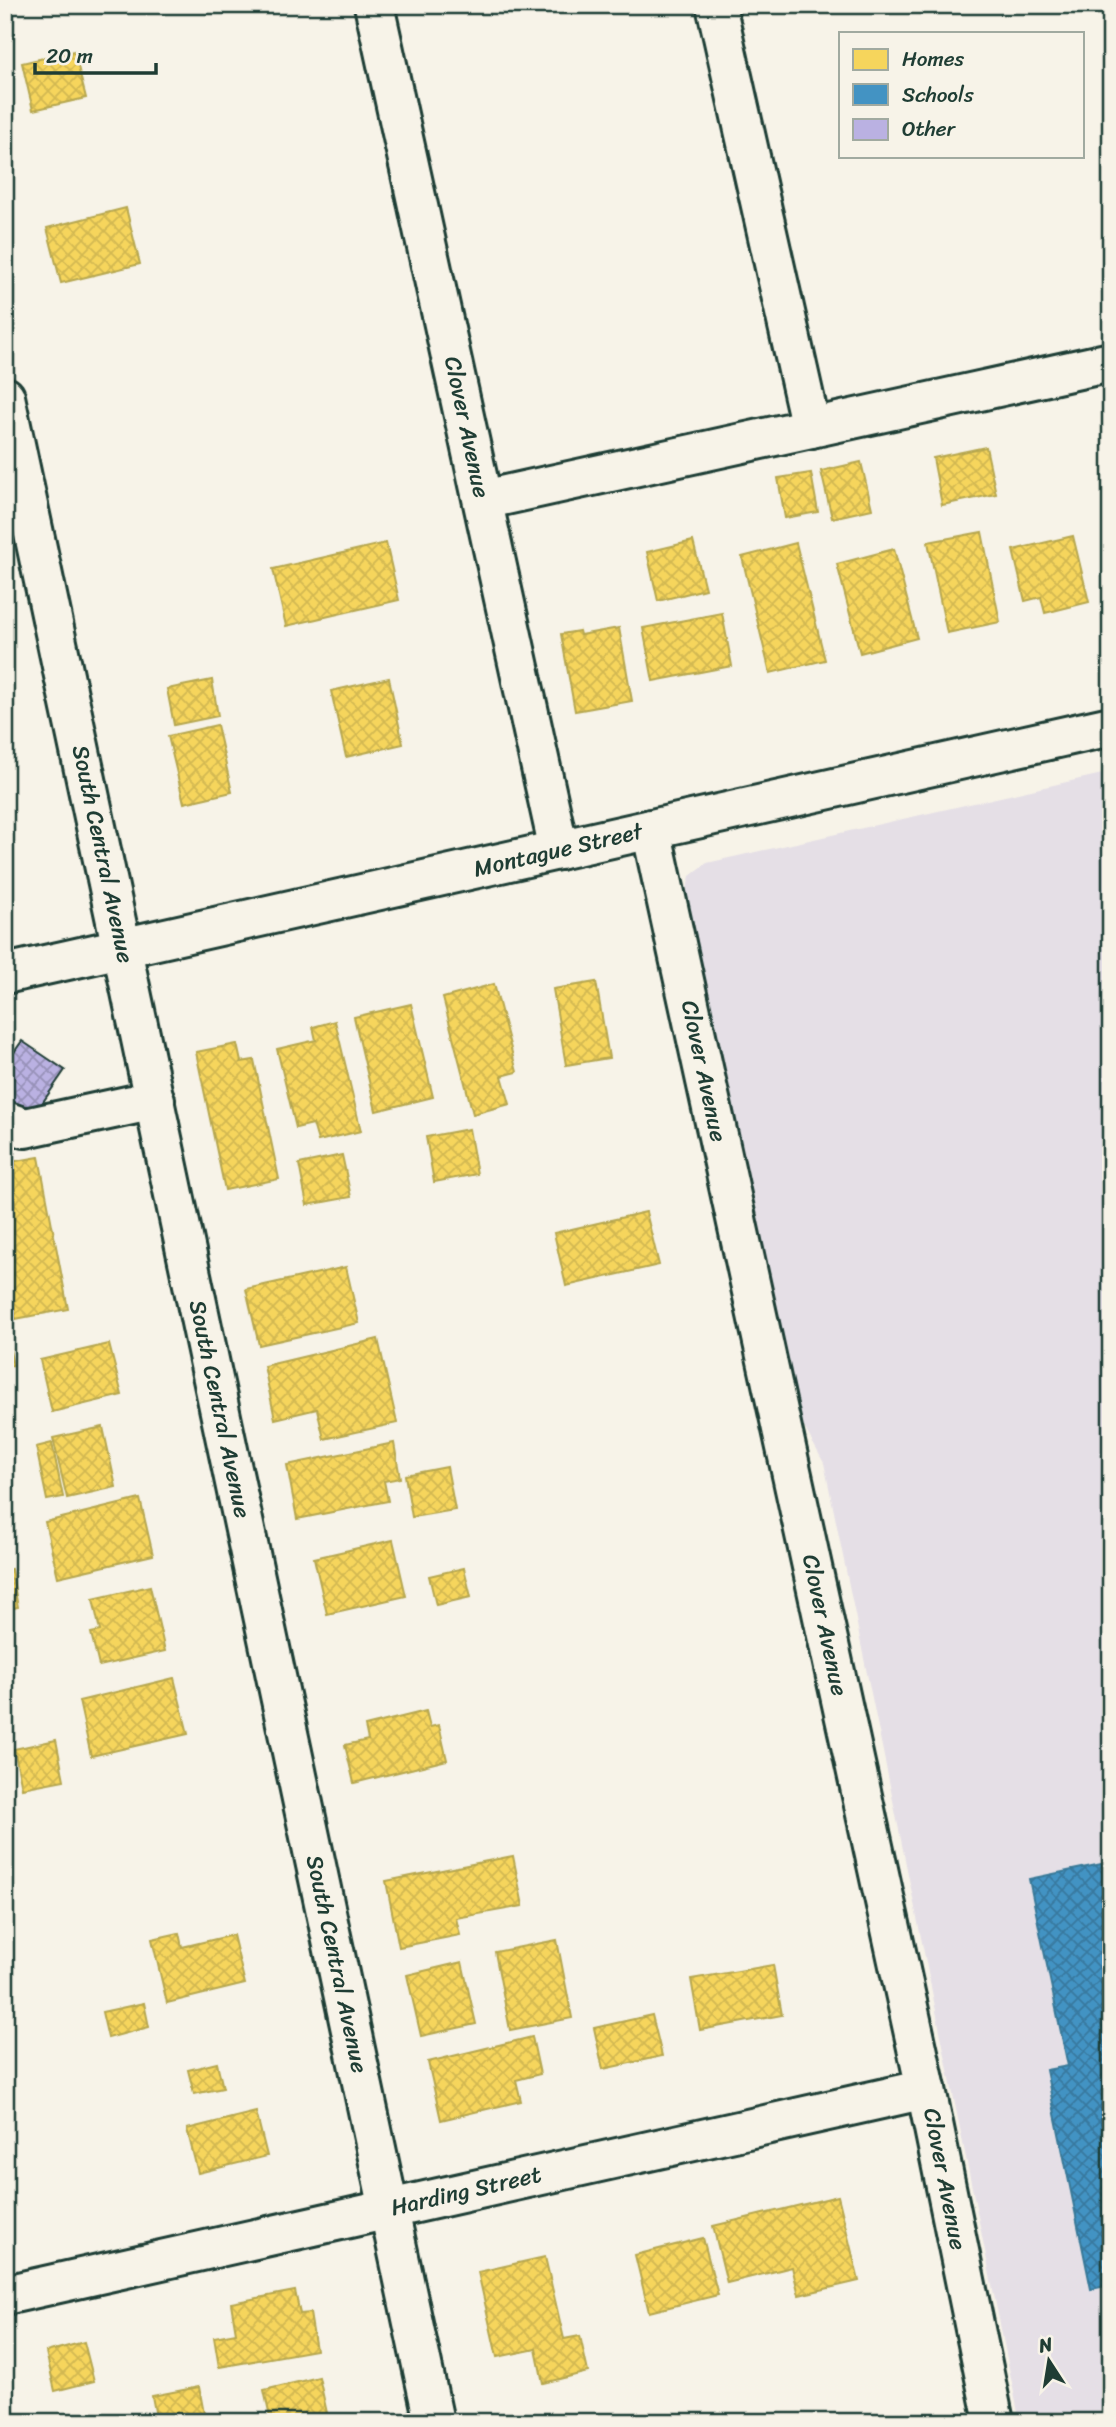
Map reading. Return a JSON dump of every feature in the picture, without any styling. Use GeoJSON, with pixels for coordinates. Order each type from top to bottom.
{"type":"FeatureCollection","features":[{"type":"Feature","properties":{"kind":"street","name":"Clover Avenue"},"geometry":{"type":"LineString","coordinates":[[374,5],[559,849]]}},
{"type":"Feature","properties":{"kind":"street"},"geometry":{"type":"LineString","coordinates":[[716,5],[811,428]]}},
{"type":"Feature","properties":{"kind":"street"},"geometry":{"type":"LineString","coordinates":[[482,500],[1111,362]]}},
{"type":"Feature","properties":{"kind":"street","name":"South Central Avenue"},"geometry":{"type":"LineString","coordinates":[[5,397],[434,2422]]}},
{"type":"Feature","properties":{"kind":"street","name":"Montague Street"},"geometry":{"type":"LineString","coordinates":[[5,974],[1111,726]]}},
{"type":"Feature","properties":{"kind":"street","name":"Clover Avenue"},"geometry":{"type":"LineString","coordinates":[[651,830],[926,2089],[994,2422]]}},
{"type":"Feature","properties":{"kind":"street"},"geometry":{"type":"LineString","coordinates":[[5,1121],[25,1128],[155,1100]]}},
{"type":"Feature","properties":{"kind":"street","name":"Harding Street"},"geometry":{"type":"LineString","coordinates":[[5,2295],[926,2089]]}},
{"type":"Feature","properties":{"kind":"shaded area"},"geometry":{"type":"Polygon","coordinates":[[[1111,772],[1111,2422],[1020,2422],[824,1463],[798,1416],[685,897],[690,876],[707,863],[1111,772]]]}},
{"type":"Feature","properties":{"kind":"building: Homes"},"geometry":{"type":"Polygon","coordinates":[[[74,51],[86,98],[33,110],[22,63],[74,51]]]}},
{"type":"Feature","properties":{"kind":"building: Homes"},"geometry":{"type":"Polygon","coordinates":[[[126,208],[140,264],[61,283],[47,228],[126,208]]]}},
{"type":"Feature","properties":{"kind":"building: Homes"},"geometry":{"type":"Polygon","coordinates":[[[986,447],[996,494],[942,505],[933,458],[986,447]]]}},
{"type":"Feature","properties":{"kind":"building: Homes"},"geometry":{"type":"Polygon","coordinates":[[[861,462],[872,509],[832,518],[821,471],[861,462]]]}},
{"type":"Feature","properties":{"kind":"building: Homes"},"geometry":{"type":"Polygon","coordinates":[[[811,473],[818,512],[785,518],[778,478],[811,473]]]}},
{"type":"Feature","properties":{"kind":"building: Homes"},"geometry":{"type":"Polygon","coordinates":[[[982,532],[1000,622],[947,633],[928,542],[982,532]]]}},
{"type":"Feature","properties":{"kind":"building: Homes"},"geometry":{"type":"Polygon","coordinates":[[[1073,536],[1089,602],[1045,613],[1041,597],[1025,601],[1013,550],[1073,536]]]}},
{"type":"Feature","properties":{"kind":"building: Homes"},"geometry":{"type":"Polygon","coordinates":[[[693,541],[705,589],[658,601],[647,552],[693,541]]]}},
{"type":"Feature","properties":{"kind":"building: Homes"},"geometry":{"type":"Polygon","coordinates":[[[386,543],[399,600],[286,626],[273,569],[386,543]]]}},
{"type":"Feature","properties":{"kind":"building: Homes"},"geometry":{"type":"Polygon","coordinates":[[[796,543],[825,660],[770,673],[742,557],[796,543]]]}},
{"type":"Feature","properties":{"kind":"building: Homes"},"geometry":{"type":"Polygon","coordinates":[[[894,549],[917,638],[860,653],[837,564],[894,549]]]}},
{"type":"Feature","properties":{"kind":"building: Homes"},"geometry":{"type":"Polygon","coordinates":[[[722,613],[732,666],[653,681],[643,628],[722,613]]]}},
{"type":"Feature","properties":{"kind":"building: Homes"},"geometry":{"type":"Polygon","coordinates":[[[619,628],[632,701],[575,711],[561,634],[579,631],[580,635],[619,628]]]}},
{"type":"Feature","properties":{"kind":"building: Homes"},"geometry":{"type":"Polygon","coordinates":[[[389,678],[403,744],[346,757],[331,691],[389,678]]]}},
{"type":"Feature","properties":{"kind":"building: Homes"},"geometry":{"type":"Polygon","coordinates":[[[212,680],[218,716],[174,725],[167,689],[212,680]]]}},
{"type":"Feature","properties":{"kind":"building: Homes"},"geometry":{"type":"Polygon","coordinates":[[[217,725],[232,792],[184,803],[168,736],[217,725]]]}},
{"type":"Feature","properties":{"kind":"building: Homes"},"geometry":{"type":"Polygon","coordinates":[[[596,982],[609,1058],[566,1065],[553,989],[596,982]]]}},
{"type":"Feature","properties":{"kind":"building: Homes"},"geometry":{"type":"Polygon","coordinates":[[[494,984],[517,1072],[502,1076],[510,1104],[473,1114],[443,998],[494,984]]]}},
{"type":"Feature","properties":{"kind":"building: Homes"},"geometry":{"type":"Polygon","coordinates":[[[411,1004],[433,1097],[376,1111],[354,1017],[411,1004]]]}},
{"type":"Feature","properties":{"kind":"building: Homes"},"geometry":{"type":"Polygon","coordinates":[[[335,1021],[361,1131],[318,1141],[313,1124],[296,1128],[277,1049],[316,1040],[313,1027],[335,1021]]]}},
{"type":"Feature","properties":{"kind":"building: Homes"},"geometry":{"type":"Polygon","coordinates":[[[237,1044],[241,1062],[254,1060],[279,1179],[225,1190],[196,1052],[237,1044]]]}},
{"type":"Feature","properties":{"kind":"building: Homes"},"geometry":{"type":"Polygon","coordinates":[[[469,1129],[477,1174],[434,1182],[426,1137],[469,1129]]]}},
{"type":"Feature","properties":{"kind":"building: Homes"},"geometry":{"type":"Polygon","coordinates":[[[342,1155],[351,1197],[307,1205],[299,1164],[342,1155]]]}},
{"type":"Feature","properties":{"kind":"building: Homes"},"geometry":{"type":"Polygon","coordinates":[[[39,1157],[68,1309],[5,1321],[5,1163],[39,1157]]]}},
{"type":"Feature","properties":{"kind":"building: Homes"},"geometry":{"type":"Polygon","coordinates":[[[646,1212],[659,1265],[566,1286],[554,1233],[646,1212]]]}},
{"type":"Feature","properties":{"kind":"building: Homes"},"geometry":{"type":"Polygon","coordinates":[[[346,1267],[359,1323],[259,1345],[246,1289],[346,1267]]]}},
{"type":"Feature","properties":{"kind":"building: Homes"},"geometry":{"type":"Polygon","coordinates":[[[378,1339],[397,1423],[324,1439],[317,1409],[275,1419],[264,1366],[378,1339]]]}},
{"type":"Feature","properties":{"kind":"building: Homes"},"geometry":{"type":"Polygon","coordinates":[[[8,1341],[13,1365],[5,1368],[5,1342],[8,1341]]]}},
{"type":"Feature","properties":{"kind":"building: Homes"},"geometry":{"type":"Polygon","coordinates":[[[109,1344],[122,1395],[52,1412],[40,1360],[109,1344]]]}},
{"type":"Feature","properties":{"kind":"building: Homes"},"geometry":{"type":"Polygon","coordinates":[[[103,1427],[116,1487],[67,1498],[53,1438],[103,1427]]]}},
{"type":"Feature","properties":{"kind":"building: Homes"},"geometry":{"type":"Polygon","coordinates":[[[52,1443],[63,1497],[47,1500],[36,1447],[52,1443]]]}},
{"type":"Feature","properties":{"kind":"building: Homes"},"geometry":{"type":"Polygon","coordinates":[[[394,1443],[400,1478],[384,1481],[388,1501],[297,1519],[287,1465],[394,1443]]]}},
{"type":"Feature","properties":{"kind":"building: Homes"},"geometry":{"type":"Polygon","coordinates":[[[447,1467],[455,1510],[412,1517],[405,1475],[447,1467]]]}},
{"type":"Feature","properties":{"kind":"building: Homes"},"geometry":{"type":"Polygon","coordinates":[[[140,1499],[153,1555],[58,1577],[45,1522],[140,1499]]]}},
{"type":"Feature","properties":{"kind":"building: Homes"},"geometry":{"type":"Polygon","coordinates":[[[393,1540],[406,1596],[327,1614],[314,1558],[393,1540]]]}},
{"type":"Feature","properties":{"kind":"building: Homes"},"geometry":{"type":"Polygon","coordinates":[[[464,1568],[471,1597],[436,1605],[429,1576],[464,1568]]]}},
{"type":"Feature","properties":{"kind":"building: Homes"},"geometry":{"type":"Polygon","coordinates":[[[11,1569],[18,1607],[5,1610],[5,1570],[11,1569]]]}},
{"type":"Feature","properties":{"kind":"building: Homes"},"geometry":{"type":"Polygon","coordinates":[[[150,1586],[165,1651],[99,1666],[91,1633],[100,1631],[93,1599],[150,1586]]]}},
{"type":"Feature","properties":{"kind":"building: Homes"},"geometry":{"type":"Polygon","coordinates":[[[174,1678],[188,1734],[91,1756],[79,1701],[174,1678]]]}},
{"type":"Feature","properties":{"kind":"building: Homes"},"geometry":{"type":"Polygon","coordinates":[[[426,1711],[430,1727],[439,1725],[447,1760],[354,1783],[345,1745],[368,1740],[365,1726],[426,1711]]]}},
{"type":"Feature","properties":{"kind":"building: Homes"},"geometry":{"type":"Polygon","coordinates":[[[56,1740],[64,1780],[22,1788],[14,1749],[56,1740]]]}},
{"type":"Feature","properties":{"kind":"building: Homes"},"geometry":{"type":"Polygon","coordinates":[[[513,1856],[523,1906],[456,1918],[460,1935],[399,1947],[386,1881],[513,1856]]]}},
{"type":"Feature","properties":{"kind":"building: Homes"},"geometry":{"type":"Polygon","coordinates":[[[179,1933],[182,1947],[233,1935],[245,1984],[167,2003],[152,1939],[179,1933]]]}},
{"type":"Feature","properties":{"kind":"building: Homes"},"geometry":{"type":"Polygon","coordinates":[[[557,1940],[572,2018],[510,2030],[495,1952],[557,1940]]]}},
{"type":"Feature","properties":{"kind":"building: Homes"},"geometry":{"type":"Polygon","coordinates":[[[462,1962],[476,2024],[421,2036],[407,1975],[462,1962]]]}},
{"type":"Feature","properties":{"kind":"building: Homes"},"geometry":{"type":"Polygon","coordinates":[[[773,1965],[782,2015],[700,2030],[691,1979],[773,1965]]]}},
{"type":"Feature","properties":{"kind":"building: Homes"},"geometry":{"type":"Polygon","coordinates":[[[144,2003],[149,2027],[108,2038],[102,2012],[144,2003]]]}},
{"type":"Feature","properties":{"kind":"building: Homes"},"geometry":{"type":"Polygon","coordinates":[[[652,2015],[662,2056],[603,2069],[594,2028],[652,2015]]]}},
{"type":"Feature","properties":{"kind":"building: Homes"},"geometry":{"type":"Polygon","coordinates":[[[532,2037],[540,2074],[516,2080],[521,2101],[441,2120],[428,2062],[532,2037]]]}},
{"type":"Feature","properties":{"kind":"building: Homes"},"geometry":{"type":"Polygon","coordinates":[[[217,2063],[223,2088],[194,2094],[188,2070],[217,2063]]]}},
{"type":"Feature","properties":{"kind":"building: Homes"},"geometry":{"type":"Polygon","coordinates":[[[256,2112],[267,2156],[198,2173],[187,2129],[256,2112]]]}},
{"type":"Feature","properties":{"kind":"building: Homes"},"geometry":{"type":"Polygon","coordinates":[[[838,2196],[859,2281],[799,2295],[792,2267],[727,2283],[713,2226],[838,2196]]]}},
{"type":"Feature","properties":{"kind":"building: Homes"},"geometry":{"type":"Polygon","coordinates":[[[703,2238],[718,2295],[649,2312],[635,2255],[703,2238]]]}},
{"type":"Feature","properties":{"kind":"building: Homes"},"geometry":{"type":"Polygon","coordinates":[[[545,2257],[564,2339],[580,2336],[588,2372],[543,2383],[536,2349],[497,2357],[478,2272],[545,2257]]]}},
{"type":"Feature","properties":{"kind":"building: Homes"},"geometry":{"type":"Polygon","coordinates":[[[295,2291],[300,2314],[310,2313],[316,2350],[219,2367],[214,2337],[236,2333],[231,2303],[295,2291]]]}},
{"type":"Feature","properties":{"kind":"building: Homes"},"geometry":{"type":"Polygon","coordinates":[[[84,2342],[94,2381],[55,2391],[46,2352],[84,2342]]]}},
{"type":"Feature","properties":{"kind":"building: Homes"},"geometry":{"type":"Polygon","coordinates":[[[319,2377],[329,2422],[271,2422],[264,2390],[319,2377]]]}},
{"type":"Feature","properties":{"kind":"building: Homes"},"geometry":{"type":"Polygon","coordinates":[[[199,2387],[205,2419],[157,2422],[152,2396],[199,2387]]]}},
{"type":"Feature","properties":{"kind":"building: Schools"},"geometry":{"type":"Polygon","coordinates":[[[1111,1862],[1111,2285],[1091,2289],[1046,2070],[1068,2066],[1029,1879],[1111,1862]]]}},
{"type":"Feature","properties":{"kind":"building: Other"},"geometry":{"type":"Polygon","coordinates":[[[22,1041],[65,1070],[29,1122],[5,1105],[5,1065],[22,1041]]]}}]}
